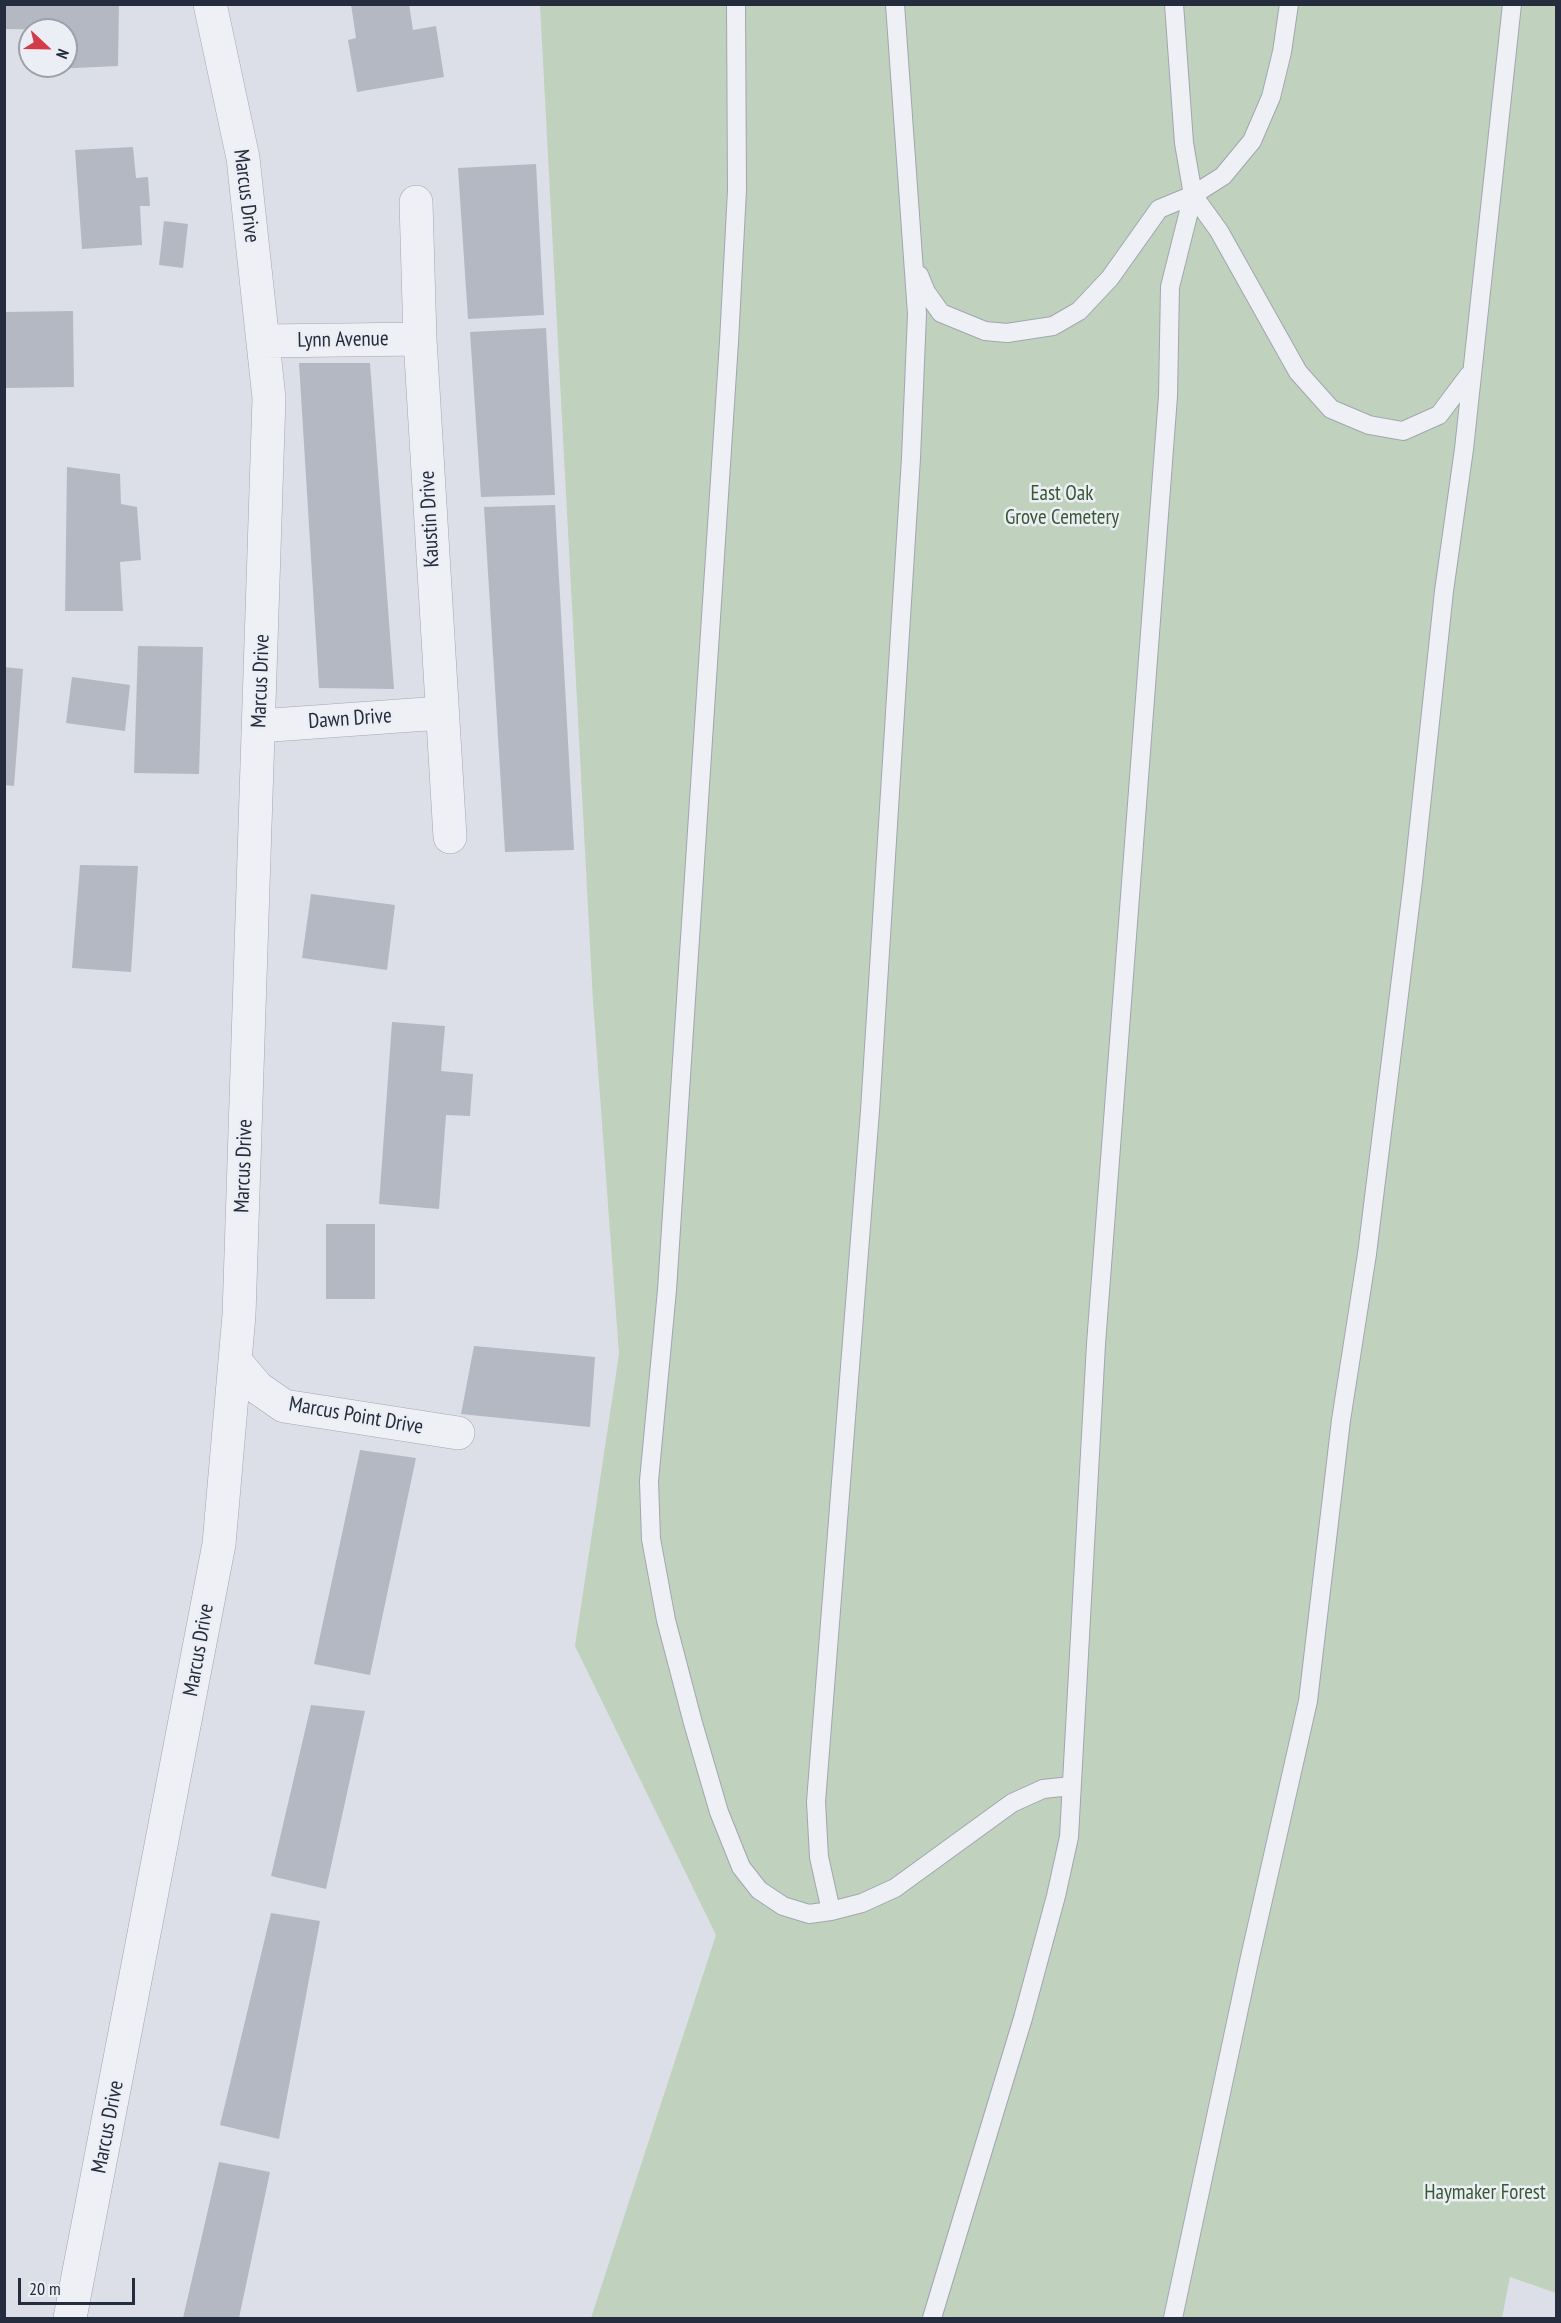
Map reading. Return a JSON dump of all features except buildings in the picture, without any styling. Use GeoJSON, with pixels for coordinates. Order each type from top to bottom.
{"type":"FeatureCollection","features":[{"type":"Feature","properties":{"kind":"street","name":"Marcus Drive"},"geometry":{"type":"LineString","coordinates":[[70,2319],[219,1544],[235,1360],[269,410],[265,341],[243,158],[210,4]]}},
{"type":"Feature","properties":{"kind":"street","name":"Kaustin Drive"},"geometry":{"type":"LineString","coordinates":[[417,202],[420,339],[450,837]]}},
{"type":"Feature","properties":{"kind":"street","name":"Lynn Avenue"},"geometry":{"type":"LineString","coordinates":[[265,341],[420,339]]}},
{"type":"Feature","properties":{"kind":"street","name":"Dawn Drive"},"geometry":{"type":"LineString","coordinates":[[259,726],[441,713]]}},
{"type":"Feature","properties":{"kind":"street","name":"Marcus Point Drive"},"geometry":{"type":"LineString","coordinates":[[235,1360],[258,1388],[284,1406],[458,1433]]}},
{"type":"Feature","properties":{"kind":"lane"},"geometry":{"type":"LineString","coordinates":[[736,4],[737,190],[729,342],[667,1290],[649,1481],[651,1539],[666,1620],[719,1812],[741,1867],[759,1890],[783,1906],[809,1914],[862,1903],[895,1888],[1012,1803],[1043,1789],[1071,1786]]}},
{"type":"Feature","properties":{"kind":"lane"},"geometry":{"type":"LineString","coordinates":[[831,1911],[819,1857],[816,1802],[870,1112],[917,314],[895,4]]}},
{"type":"Feature","properties":{"kind":"lane"},"geometry":{"type":"LineString","coordinates":[[932,2319],[1023,2018],[1056,1896],[1069,1837],[1096,1344],[1167,408],[1170,287],[1193,195],[1184,143],[1174,4]]}},
{"type":"Feature","properties":{"kind":"lane"},"geometry":{"type":"LineString","coordinates":[[912,259],[926,292],[941,313],[985,331],[1007,333],[1053,326],[1079,311],[1094,295],[1159,209],[1193,195],[1223,176],[1252,141],[1271,98],[1282,51],[1289,4]]}},
{"type":"Feature","properties":{"kind":"lane"},"geometry":{"type":"LineString","coordinates":[[1173,2319],[1252,1945],[1308,1701],[1341,1420],[1367,1254],[1413,881],[1444,591],[1464,448],[1470,374],[1512,4]]}},
{"type":"Feature","properties":{"kind":"lane"},"geometry":{"type":"LineString","coordinates":[[1193,195],[1219,231],[1298,372],[1331,409],[1369,425],[1403,431],[1439,415],[1470,374]]}},
{"type":"Feature","properties":{"kind":"green space","name":"East Oak Grove Cemetery"},"geometry":{"type":"Polygon","coordinates":[[[540,5],[1556,5],[1556,2293],[1510,2277],[1502,2318],[591,2318],[716,1935],[575,1646],[619,1354],[593,1001],[540,5]]]}},
{"type":"Feature","properties":{"kind":"park label","name":"Haymaker Forest"},"geometry":{"type":"Point","coordinates":[1485,2193]}}]}
